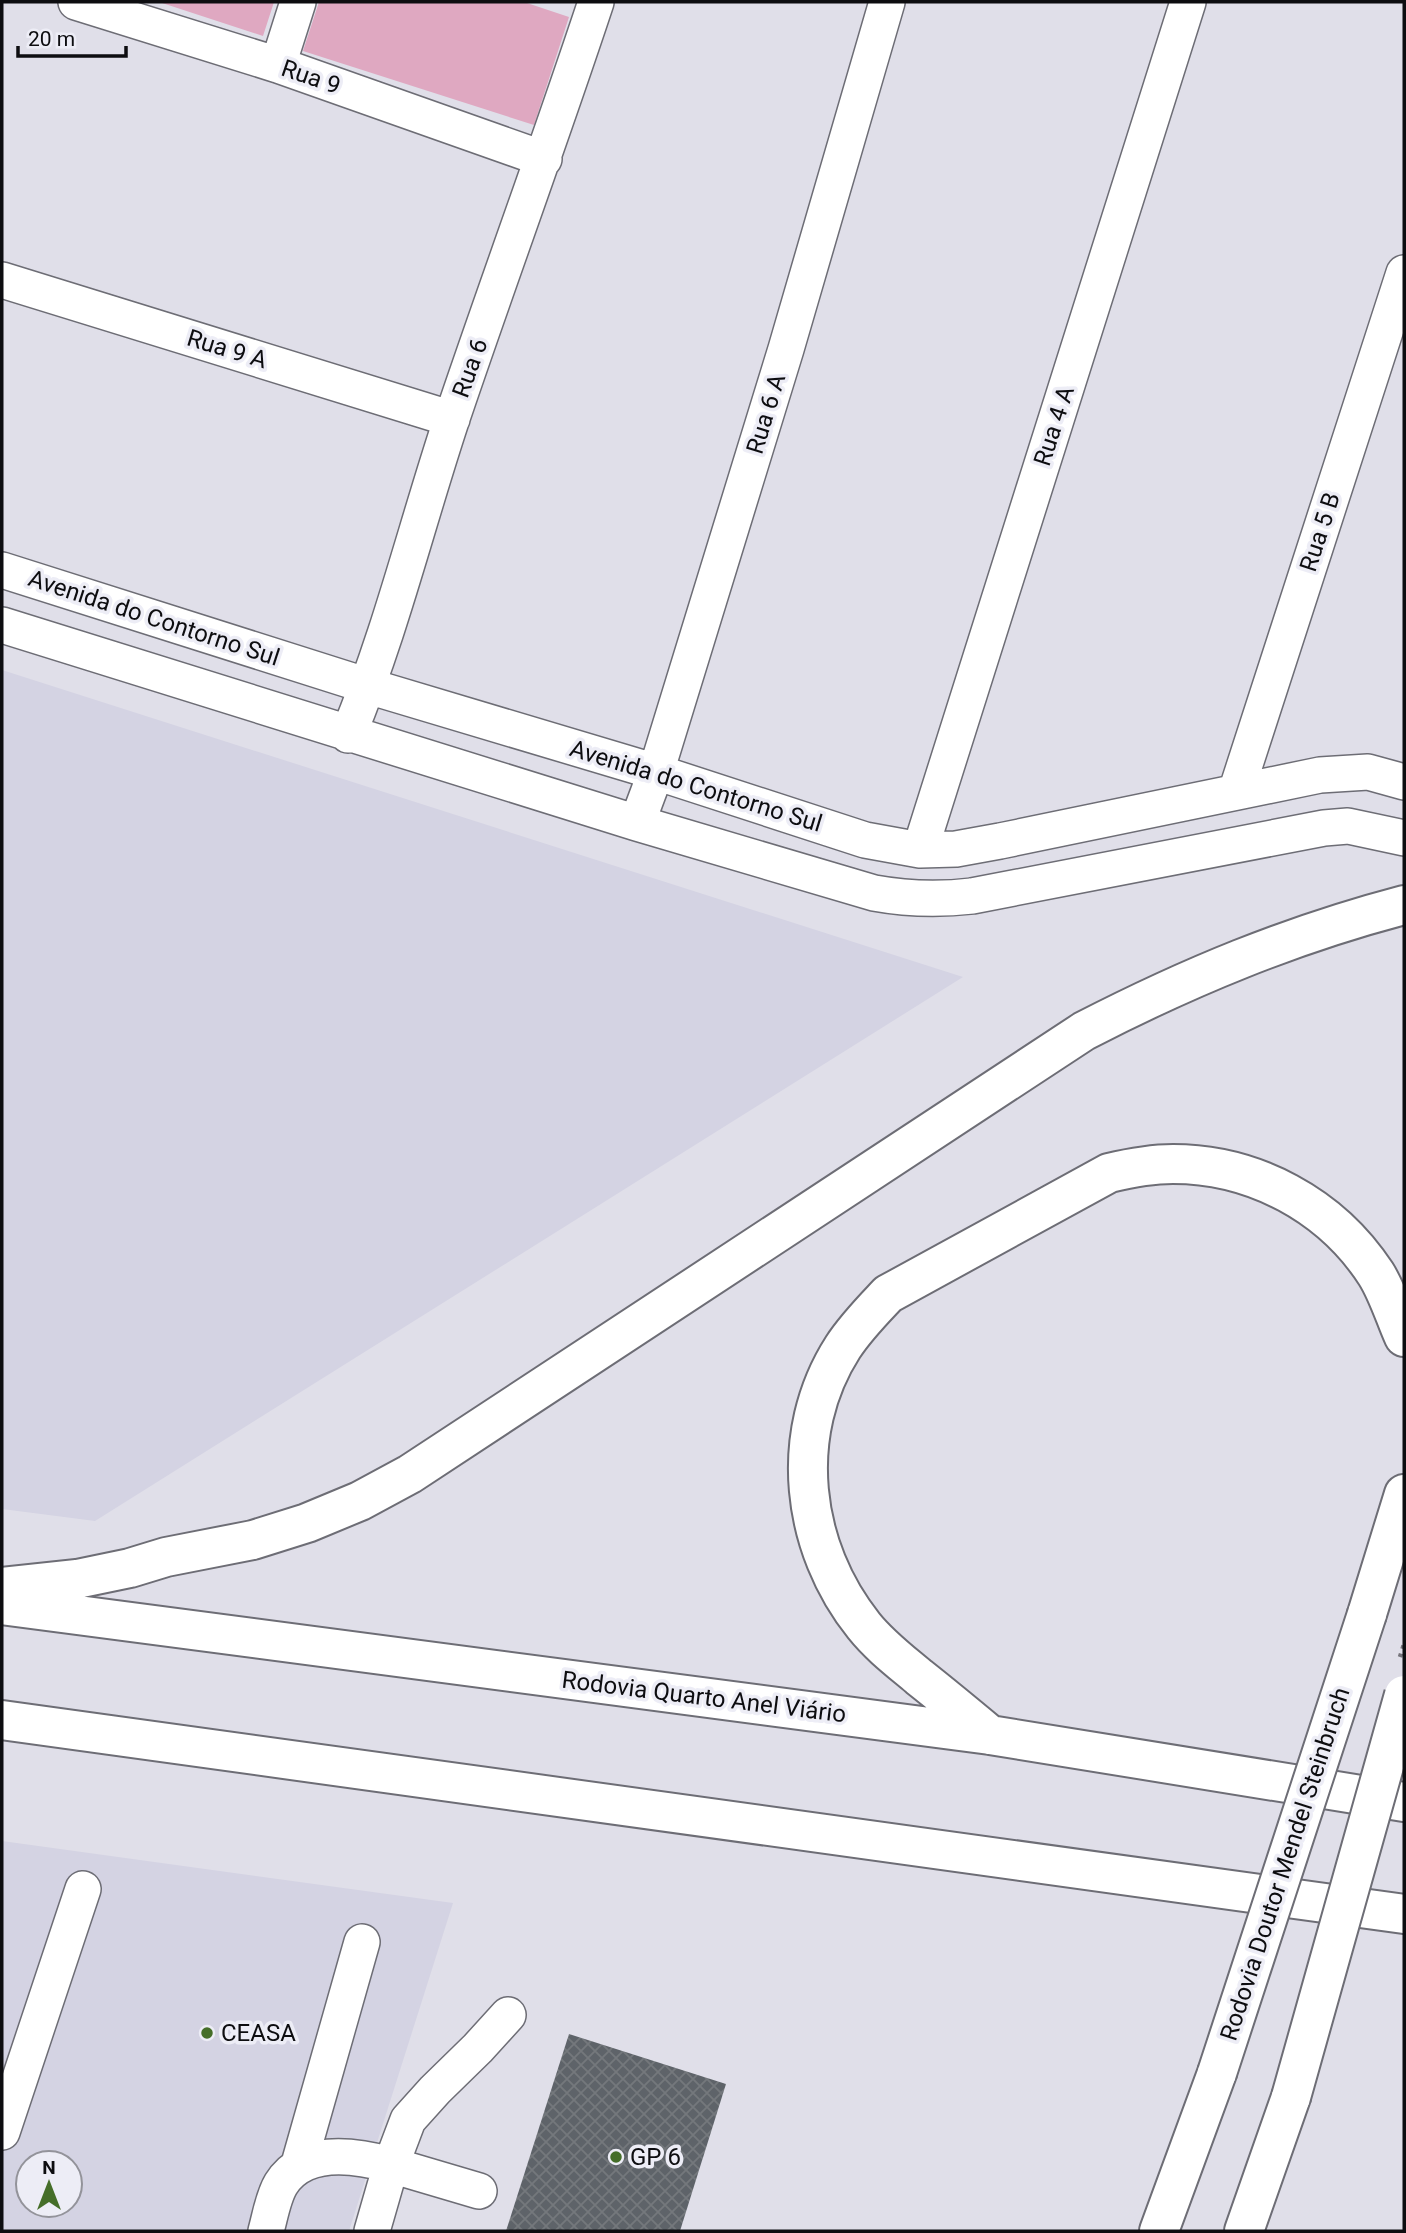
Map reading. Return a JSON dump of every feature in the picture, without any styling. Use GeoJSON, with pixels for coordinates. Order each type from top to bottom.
{"type":"FeatureCollection","features":[{"type":"Feature","properties":{"kind":"highway"},"geometry":{"type":"LineString","coordinates":[[2,1587],[78,1578],[130,1568],[166,1557],[253,1541],[360,1501],[410,1474],[1084,1031],[1152,996],[1224,964],[1308,933],[1404,905]]}},
{"type":"Feature","properties":{"kind":"highway"},"geometry":{"type":"LineString","coordinates":[[990,1735],[888,1651],[866,1629],[831,1575],[819,1546],[811,1515],[809,1448],[822,1391],[842,1348],[863,1320],[888,1294],[1109,1173],[1160,1164],[1201,1165],[1231,1170],[1269,1183],[1314,1209],[1338,1228],[1377,1276],[1404,1337]]}},
{"type":"Feature","properties":{"kind":"highway","name":"Rodovia Doutor Mendel Steinbruch"},"geometry":{"type":"LineString","coordinates":[[1159,2231],[1217,2073],[1404,1494]]}},
{"type":"Feature","properties":{"kind":"highway","name":"Rodovia Quarto Anel Viário"},"geometry":{"type":"LineString","coordinates":[[2,1605],[990,1735],[1404,1802]]}},
{"type":"Feature","properties":{"kind":"highway"},"geometry":{"type":"LineString","coordinates":[[1244,2231],[1290,2097],[1404,1695]]}},
{"type":"Feature","properties":{"kind":"highway"},"geometry":{"type":"LineString","coordinates":[[2,1720],[1404,1914]]}},
{"type":"Feature","properties":{"kind":"street","name":"Rua 9"},"geometry":{"type":"LineString","coordinates":[[76,2],[278,65],[544,159]]}},
{"type":"Feature","properties":{"kind":"street"},"geometry":{"type":"LineString","coordinates":[[278,65],[298,2]]}},
{"type":"Feature","properties":{"kind":"street","name":"Rua 6"},"geometry":{"type":"LineString","coordinates":[[348,735],[368,686],[452,419],[596,2]]}},
{"type":"Feature","properties":{"kind":"street","name":"Rua 6 A"},"geometry":{"type":"LineString","coordinates":[[637,824],[656,772],[786,349],[887,2]]}},
{"type":"Feature","properties":{"kind":"street","name":"Rua 4 A"},"geometry":{"type":"LineString","coordinates":[[920,850],[1188,2]]}},
{"type":"Feature","properties":{"kind":"street","name":"Rua 5 B"},"geometry":{"type":"LineString","coordinates":[[1236,792],[1404,272]]}},
{"type":"Feature","properties":{"kind":"street","name":"Rua 9 A"},"geometry":{"type":"LineString","coordinates":[[2,280],[452,419]]}},
{"type":"Feature","properties":{"kind":"street","name":"Avenida do Contorno Sul"},"geometry":{"type":"LineString","coordinates":[[2,570],[368,686],[656,772],[865,840],[920,850],[956,849],[1000,841],[1320,775],[1368,772],[1404,782]]}},
{"type":"Feature","properties":{"kind":"street","name":"Avenida do Contorno Sul"},"geometry":{"type":"LineString","coordinates":[[2,625],[637,824],[874,892],[924,900],[972,895],[1324,828],[1348,827],[1404,838]]}},
{"type":"Feature","properties":{"kind":"street"},"geometry":{"type":"LineString","coordinates":[[2,2132],[83,1889]]}},
{"type":"Feature","properties":{"kind":"street"},"geometry":{"type":"LineString","coordinates":[[265,2231],[280,2185],[299,2164],[362,1942]]}},
{"type":"Feature","properties":{"kind":"street"},"geometry":{"type":"LineString","coordinates":[[372,2231],[391,2165],[408,2120],[508,2015]]}},
{"type":"Feature","properties":{"kind":"street"},"geometry":{"type":"LineString","coordinates":[[299,2164],[332,2156],[367,2159],[479,2191]]}},
{"type":"Feature","properties":{"kind":"shaded area"},"geometry":{"type":"Polygon","coordinates":[[[159,2],[274,2],[263,36],[159,2]]]}},
{"type":"Feature","properties":{"kind":"shaded area"},"geometry":{"type":"Polygon","coordinates":[[[319,2],[524,2],[569,17],[534,125],[303,51],[319,2]]]}},
{"type":"Feature","properties":{"kind":"shaded area"},"geometry":{"type":"Polygon","coordinates":[[[2,670],[963,977],[95,1521],[2,1509],[2,670]]]}},
{"type":"Feature","properties":{"kind":"shaded area","name":"CEASA"},"geometry":{"type":"Polygon","coordinates":[[[2,1841],[453,1903],[349,2231],[2,2231],[2,1841]]]}},
{"type":"Feature","properties":{"kind":"building","name":"GP 6"},"geometry":{"type":"Polygon","coordinates":[[[569,2034],[726,2084],[680,2231],[506,2231],[569,2034]]]}},
{"type":"Feature","properties":{"kind":"place","name":"CEASA"},"geometry":{"type":"Point","coordinates":[207,2033]}},
{"type":"Feature","properties":{"kind":"place","name":"GP 6"},"geometry":{"type":"Point","coordinates":[616,2157]}}]}
